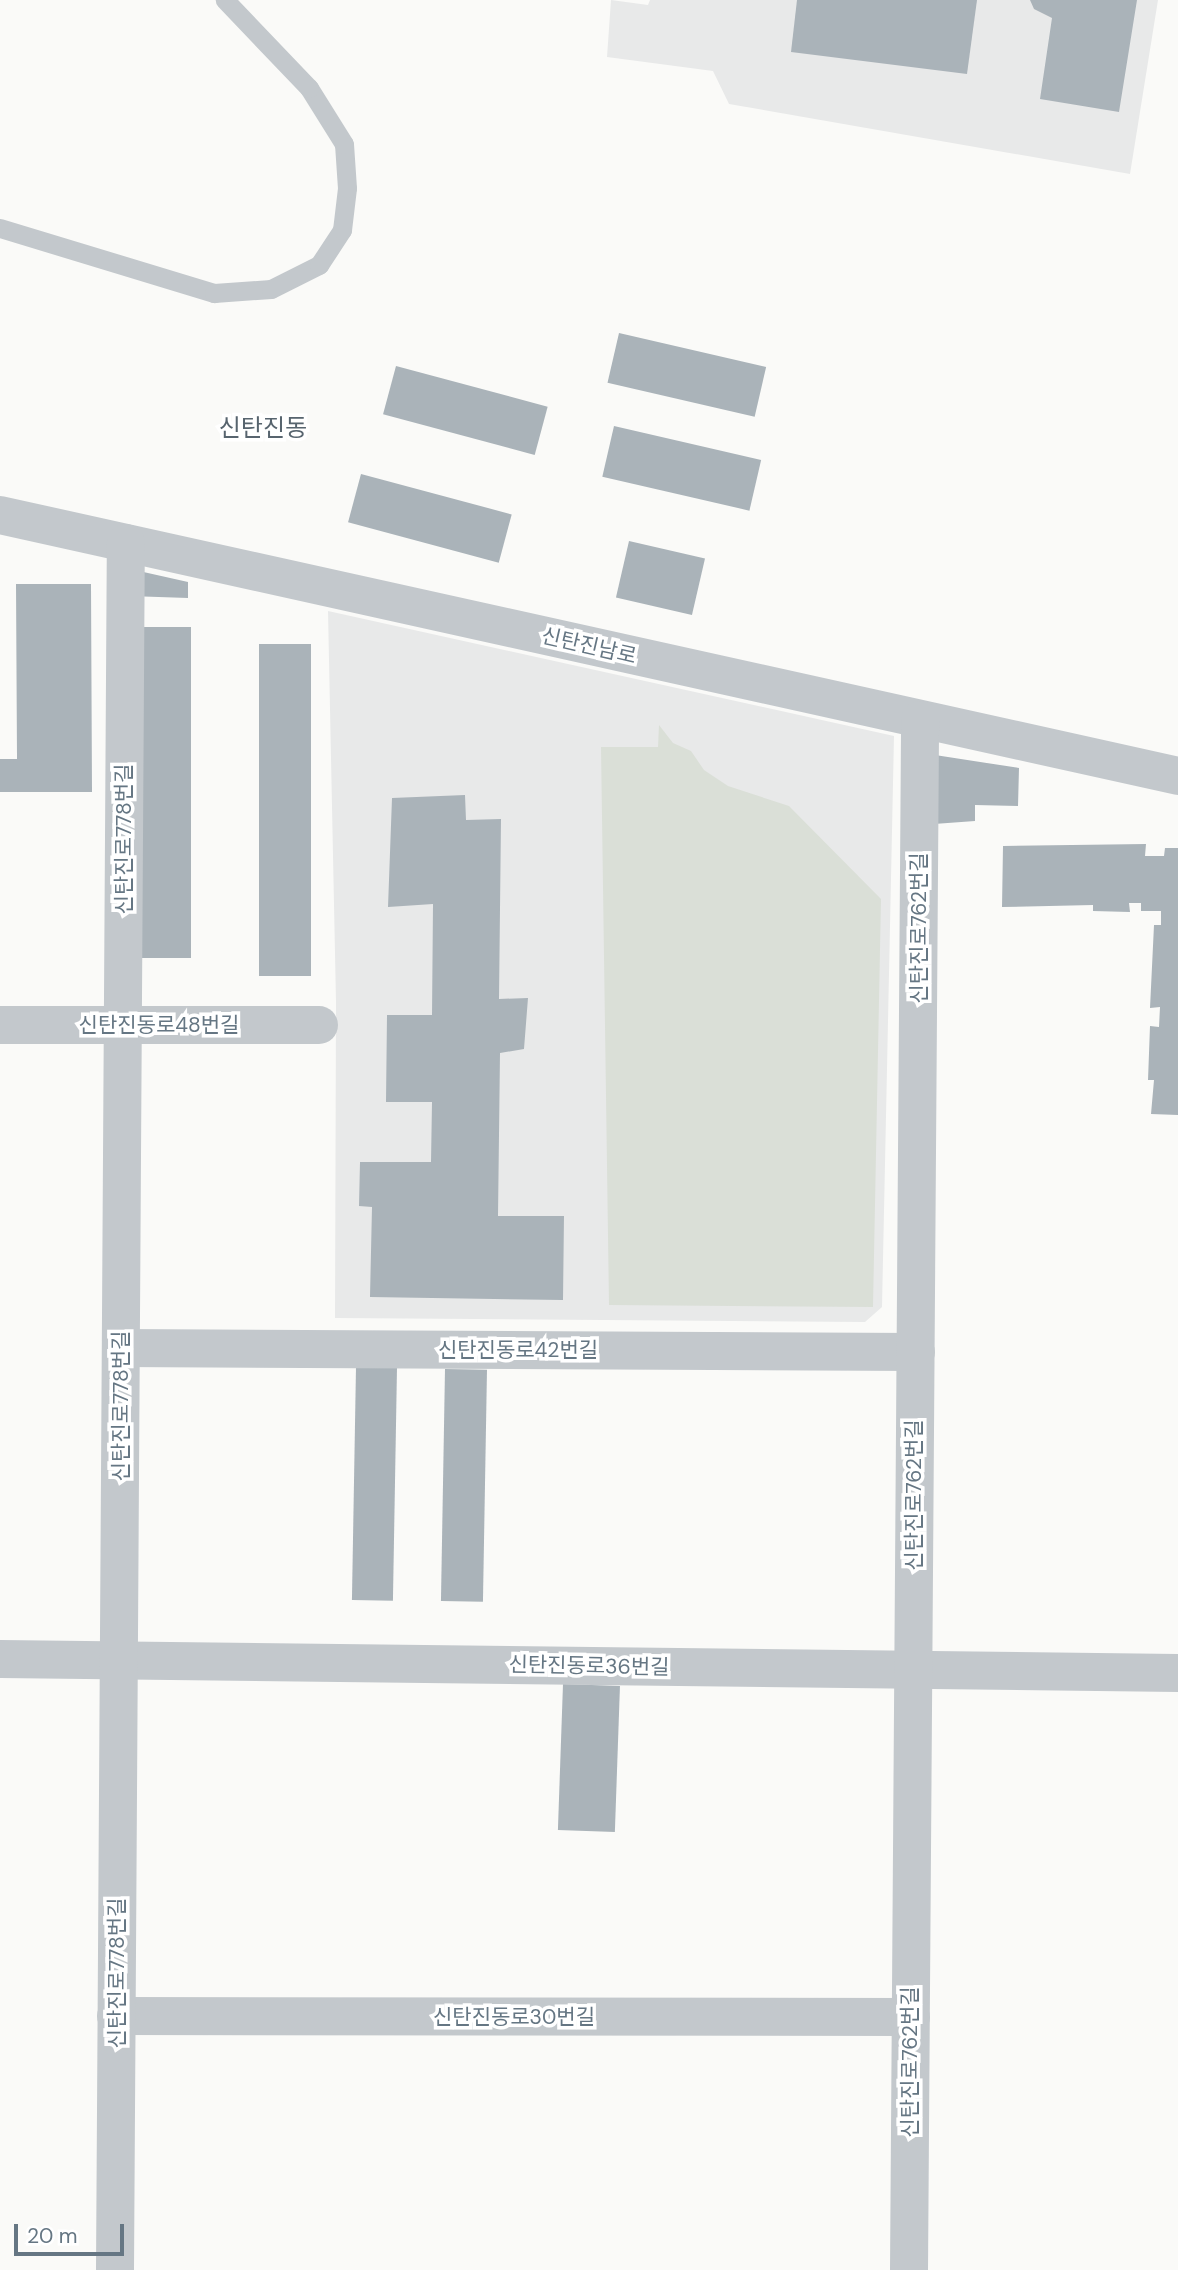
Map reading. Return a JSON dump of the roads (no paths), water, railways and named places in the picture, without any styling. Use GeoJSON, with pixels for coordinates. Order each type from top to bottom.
{"type":"FeatureCollection","features":[{"type":"Feature","properties":{"kind":"street","name":"신탄진남로"},"geometry":{"type":"LineString","coordinates":[[0,515],[1178,776]]}},
{"type":"Feature","properties":{"kind":"street","name":"신탄진로778번길"},"geometry":{"type":"LineString","coordinates":[[115,2270],[126,543]]}},
{"type":"Feature","properties":{"kind":"street","name":"신탄진로762번길"},"geometry":{"type":"LineString","coordinates":[[909,2270],[920,720]]}},
{"type":"Feature","properties":{"kind":"street","name":"신탄진동로48번길"},"geometry":{"type":"LineString","coordinates":[[0,1025],[319,1026]]}},
{"type":"Feature","properties":{"kind":"street","name":"신탄진동로42번길"},"geometry":{"type":"LineString","coordinates":[[121,1348],[916,1352]]}},
{"type":"Feature","properties":{"kind":"street","name":"신탄진동로36번길"},"geometry":{"type":"LineString","coordinates":[[0,1659],[1178,1673]]}},
{"type":"Feature","properties":{"kind":"street","name":"신탄진동로30번길"},"geometry":{"type":"LineString","coordinates":[[117,2016],[911,2017]]}},
{"type":"Feature","properties":{"kind":"lane"},"geometry":{"type":"LineString","coordinates":[[0,228],[214,293],[271,289],[319,265],[342,230],[348,188],[344,144],[309,88],[225,0]]}},
{"type":"Feature","properties":{"kind":"district","name":"신탄진동"},"geometry":{"type":"Point","coordinates":[263,428]}}]}
